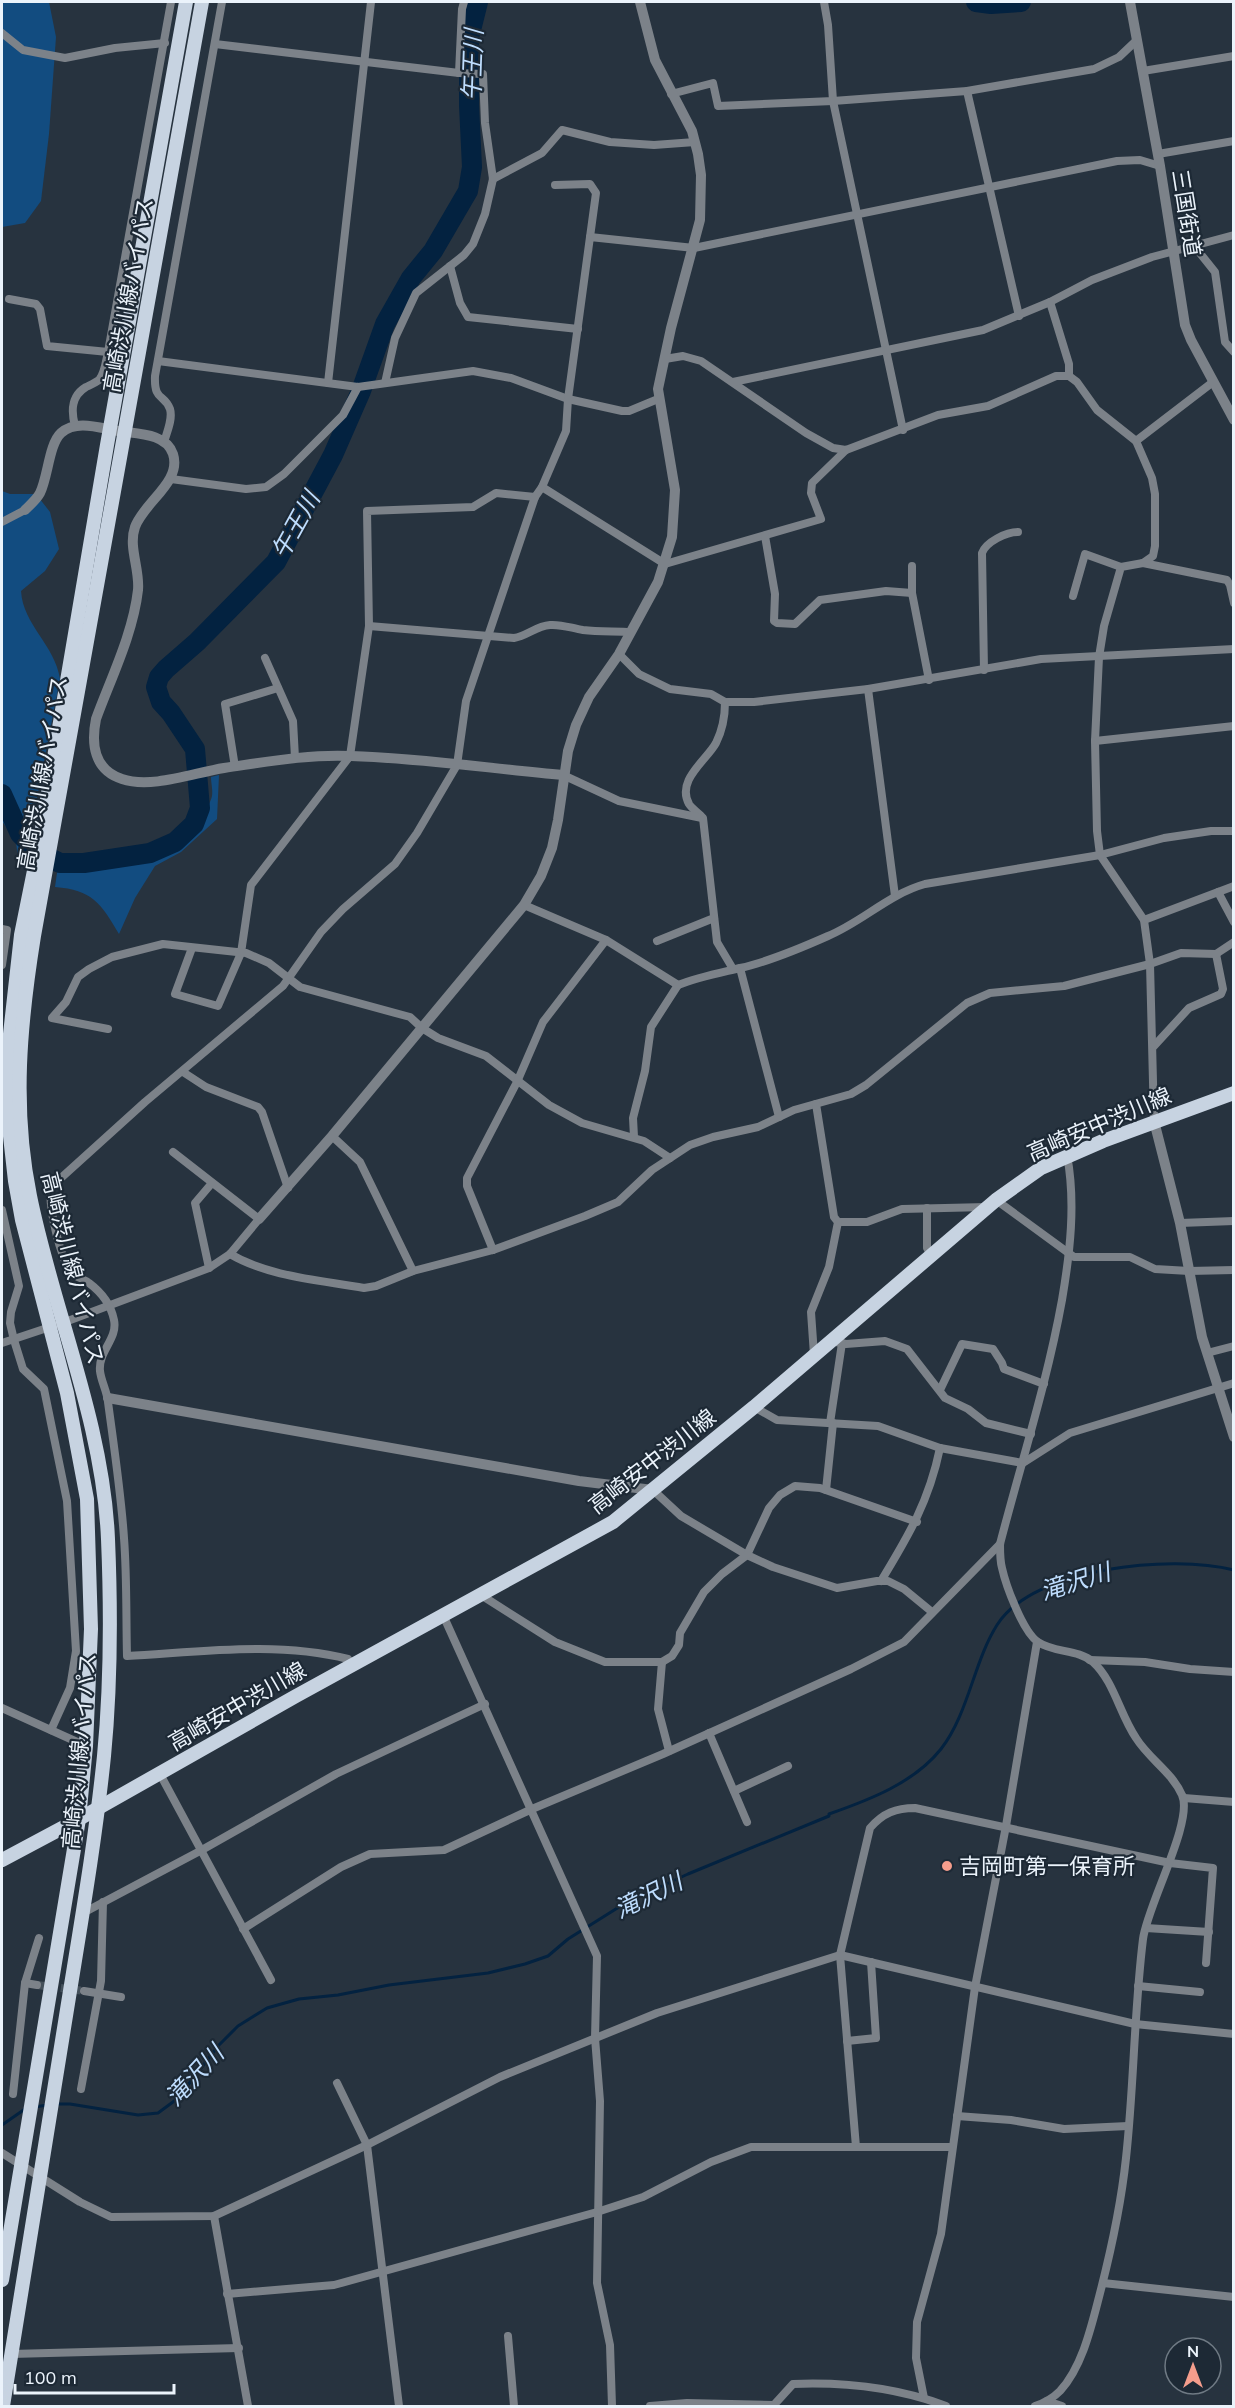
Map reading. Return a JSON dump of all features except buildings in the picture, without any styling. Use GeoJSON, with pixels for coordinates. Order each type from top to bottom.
{"type":"FeatureCollection","features":[{"type":"Feature","properties":{"kind":"main road","name":"高崎渋川線バイパス"},"geometry":{"type":"LineString","coordinates":[[3,2406],[83,1913],[104,1754],[109,1641],[108,1536],[100,1465],[58,1324],[22,1220],[9,1127],[8,1052],[21,934],[39,846],[186,2]]}},
{"type":"Feature","properties":{"kind":"main road","name":"高崎渋川線バイパス"},"geometry":{"type":"LineString","coordinates":[[2,2280],[79,1819],[86,1746],[91,1629],[87,1499],[67,1393],[58,1324],[30,1195],[21,1127],[19,1052],[34,936],[202,2]]}},
{"type":"Feature","properties":{"kind":"main road","name":"高崎安中渋川線"},"geometry":{"type":"LineString","coordinates":[[2,1860],[613,1522],[814,1355],[836,1342],[931,1255],[992,1203],[1032,1174],[1067,1155],[1233,1093]]}},
{"type":"Feature","properties":{"kind":"street"},"geometry":{"type":"LineString","coordinates":[[75,426],[72,414],[75,398],[79,392],[94,384],[103,374],[108,352],[171,2]]}},
{"type":"Feature","properties":{"kind":"street"},"geometry":{"type":"LineString","coordinates":[[164,442],[170,423],[170,409],[155,390],[158,362],[222,2]]}},
{"type":"Feature","properties":{"kind":"street"},"geometry":{"type":"LineString","coordinates":[[328,383],[372,2]]}},
{"type":"Feature","properties":{"kind":"street"},"geometry":{"type":"LineString","coordinates":[[461,73],[464,2]]}},
{"type":"Feature","properties":{"kind":"street"},"geometry":{"type":"LineString","coordinates":[[2,1342],[14,1340],[110,1306],[209,1268],[230,1254],[332,1136],[524,905],[542,876],[552,848],[558,820],[568,751],[589,697],[619,654],[658,582],[672,537],[675,490],[658,389],[671,328],[694,248],[702,197],[701,175],[695,142],[683,111],[671,94],[655,60],[640,2]]}},
{"type":"Feature","properties":{"kind":"street"},"geometry":{"type":"LineString","coordinates":[[824,2],[828,25],[833,101],[903,430]]}},
{"type":"Feature","properties":{"kind":"street","name":"三国街道"},"geometry":{"type":"LineString","coordinates":[[1130,2],[1159,160],[1185,325],[1213,382],[1229,402],[1233,420]]}},
{"type":"Feature","properties":{"kind":"street"},"geometry":{"type":"LineString","coordinates":[[2,33],[23,50],[65,58],[115,48],[165,43]]}},
{"type":"Feature","properties":{"kind":"street"},"geometry":{"type":"LineString","coordinates":[[671,94],[713,83],[718,106],[833,101],[967,91],[1094,69],[1119,57],[1137,40]]}},
{"type":"Feature","properties":{"kind":"street"},"geometry":{"type":"LineString","coordinates":[[215,44],[483,74],[485,123],[492,158],[493,179],[490,198],[473,244],[416,293],[409,305],[394,338],[384,383]]}},
{"type":"Feature","properties":{"kind":"street"},"geometry":{"type":"LineString","coordinates":[[1143,71],[1233,56]]}},
{"type":"Feature","properties":{"kind":"street"},"geometry":{"type":"LineString","coordinates":[[967,91],[1019,316]]}},
{"type":"Feature","properties":{"kind":"street"},"geometry":{"type":"LineString","coordinates":[[493,179],[542,153],[562,130],[610,142],[654,145],[695,142]]}},
{"type":"Feature","properties":{"kind":"street"},"geometry":{"type":"LineString","coordinates":[[590,237],[694,248],[1117,161],[1159,160],[1233,141]]}},
{"type":"Feature","properties":{"kind":"street"},"geometry":{"type":"LineString","coordinates":[[352,1665],[348,1659],[323,1652],[257,1649],[128,1656],[124,1538],[108,1398],[100,1372],[100,1360],[114,1329],[114,1321],[110,1306],[87,1281],[72,1273],[52,1215],[49,1199],[51,1187],[145,1102],[288,979],[321,932],[343,909],[395,864],[417,833],[457,765],[466,701],[535,497],[542,487],[566,431],[568,399],[596,193],[590,184],[555,185]]}},
{"type":"Feature","properties":{"kind":"street"},"geometry":{"type":"LineString","coordinates":[[733,382],[983,330],[1050,302],[1092,280],[1152,257],[1233,235]]}},
{"type":"Feature","properties":{"kind":"street"},"geometry":{"type":"LineString","coordinates":[[1195,247],[1215,272],[1225,342],[1233,352]]}},
{"type":"Feature","properties":{"kind":"street"},"geometry":{"type":"LineString","coordinates":[[450,266],[460,303],[468,317],[578,329]]}},
{"type":"Feature","properties":{"kind":"street"},"geometry":{"type":"LineString","coordinates":[[9,299],[36,304],[40,309],[47,346],[108,352]]}},
{"type":"Feature","properties":{"kind":"street"},"geometry":{"type":"LineString","coordinates":[[1050,302],[1069,364],[1069,376]]}},
{"type":"Feature","properties":{"kind":"street"},"geometry":{"type":"LineString","coordinates":[[1223,320],[1233,317]]}},
{"type":"Feature","properties":{"kind":"street"},"geometry":{"type":"LineString","coordinates":[[665,359],[692,357],[733,382],[806,433],[833,448],[846,450]]}},
{"type":"Feature","properties":{"kind":"street"},"geometry":{"type":"LineString","coordinates":[[158,362],[359,387],[473,371],[511,378],[568,399],[622,411],[658,399]]}},
{"type":"Feature","properties":{"kind":"street"},"geometry":{"type":"LineString","coordinates":[[542,487],[665,564],[821,519],[811,493],[812,483],[846,450],[938,415],[988,406],[1056,376],[1069,376],[1077,382],[1097,410],[1136,441],[1152,478],[1155,494],[1153,556],[1143,562],[1121,567],[1085,554],[1073,596]]}},
{"type":"Feature","properties":{"kind":"street"},"geometry":{"type":"LineString","coordinates":[[1136,441],[1213,382]]}},
{"type":"Feature","properties":{"kind":"street"},"geometry":{"type":"LineString","coordinates":[[171,479],[246,489],[266,487],[284,474],[343,415],[359,387]]}},
{"type":"Feature","properties":{"kind":"street"},"geometry":{"type":"LineString","coordinates":[[2,522],[25,510],[39,495],[57,437],[75,426],[145,435],[164,442],[172,452],[174,460],[171,479],[146,506],[134,530],[132,540],[139,586],[135,615],[96,719],[93,735],[94,752],[103,766],[118,778],[137,783],[149,782],[295,758],[351,756],[563,776],[619,801],[703,818]]}},
{"type":"Feature","properties":{"kind":"street"},"geometry":{"type":"LineString","coordinates":[[192,948],[175,994],[218,1006],[241,953],[251,885],[351,756],[369,626],[367,511],[473,507],[496,493],[535,497]]}},
{"type":"Feature","properties":{"kind":"street"},"geometry":{"type":"LineString","coordinates":[[984,670],[982,553],[984,547],[1010,532],[1018,532]]}},
{"type":"Feature","properties":{"kind":"street"},"geometry":{"type":"LineString","coordinates":[[765,536],[775,594],[774,621],[777,623],[795,624],[820,600],[886,591],[912,592]]}},
{"type":"Feature","properties":{"kind":"street"},"geometry":{"type":"LineString","coordinates":[[1143,562],[1227,580],[1233,603]]}},
{"type":"Feature","properties":{"kind":"street"},"geometry":{"type":"LineString","coordinates":[[912,566],[912,592],[929,680]]}},
{"type":"Feature","properties":{"kind":"street"},"geometry":{"type":"LineString","coordinates":[[1121,567],[1104,626],[1099,657],[1095,741],[1097,831],[1100,855],[1144,920],[1150,964],[1154,1046],[1154,1121],[1180,1223],[1207,1353],[1233,1437]]}},
{"type":"Feature","properties":{"kind":"street"},"geometry":{"type":"LineString","coordinates":[[369,626],[523,637],[542,626],[561,624],[593,631],[631,632]]}},
{"type":"Feature","properties":{"kind":"street"},"geometry":{"type":"LineString","coordinates":[[619,654],[639,674],[670,689],[711,694],[725,702],[754,702],[929,680],[1041,659],[1233,649]]}},
{"type":"Feature","properties":{"kind":"street"},"geometry":{"type":"LineString","coordinates":[[265,658],[293,721],[295,758]]}},
{"type":"Feature","properties":{"kind":"street"},"geometry":{"type":"LineString","coordinates":[[235,767],[225,704],[278,688]]}},
{"type":"Feature","properties":{"kind":"street"},"geometry":{"type":"LineString","coordinates":[[868,689],[895,896]]}},
{"type":"Feature","properties":{"kind":"street"},"geometry":{"type":"LineString","coordinates":[[725,702],[725,721],[715,745],[689,778],[687,786],[690,805],[703,818],[717,942],[736,968],[779,1117]]}},
{"type":"Feature","properties":{"kind":"street"},"geometry":{"type":"LineString","coordinates":[[1095,741],[1233,726]]}},
{"type":"Feature","properties":{"kind":"street"},"geometry":{"type":"LineString","coordinates":[[634,1137],[633,1118],[645,1071],[651,1027],[678,985],[736,968],[831,935],[895,896],[925,884],[1100,855],[1164,838],[1210,831],[1233,831]]}},
{"type":"Feature","properties":{"kind":"street"},"geometry":{"type":"LineString","coordinates":[[1144,920],[1233,886]]}},
{"type":"Feature","properties":{"kind":"street"},"geometry":{"type":"LineString","coordinates":[[1218,892],[1233,922]]}},
{"type":"Feature","properties":{"kind":"street"},"geometry":{"type":"LineString","coordinates":[[524,905],[606,940],[678,985]]}},
{"type":"Feature","properties":{"kind":"street"},"geometry":{"type":"LineString","coordinates":[[657,941],[714,918]]}},
{"type":"Feature","properties":{"kind":"street"},"geometry":{"type":"LineString","coordinates":[[2,929],[7,930],[2,965]]}},
{"type":"Feature","properties":{"kind":"street"},"geometry":{"type":"LineString","coordinates":[[493,1250],[467,1186],[467,1178],[518,1082],[543,1022],[606,940]]}},
{"type":"Feature","properties":{"kind":"street"},"geometry":{"type":"LineString","coordinates":[[230,1254],[246,1263],[278,1272],[364,1288],[376,1286],[412,1271],[493,1250],[618,1202],[652,1170],[690,1145],[713,1137],[759,1127],[779,1117],[851,1094],[866,1085],[967,1003],[990,993],[1064,986],[1150,964],[1181,952],[1216,954],[1233,942]]}},
{"type":"Feature","properties":{"kind":"street"},"geometry":{"type":"LineString","coordinates":[[108,1029],[52,1018],[66,1002],[78,977],[99,963],[152,945],[163,944],[241,953],[269,963],[300,987],[410,1017],[438,1038],[486,1056],[549,1105],[582,1123],[634,1137],[670,1158]]}},
{"type":"Feature","properties":{"kind":"street"},"geometry":{"type":"LineString","coordinates":[[1154,1046],[1189,1008],[1221,994],[1223,989],[1216,954]]}},
{"type":"Feature","properties":{"kind":"street"},"geometry":{"type":"LineString","coordinates":[[183,1071],[206,1087],[258,1107],[262,1112],[288,1188]]}},
{"type":"Feature","properties":{"kind":"street"},"geometry":{"type":"LineString","coordinates":[[814,1355],[811,1312],[829,1268],[838,1222],[834,1217],[816,1104]]}},
{"type":"Feature","properties":{"kind":"street"},"geometry":{"type":"LineString","coordinates":[[332,1136],[360,1162],[412,1271]]}},
{"type":"Feature","properties":{"kind":"street"},"geometry":{"type":"LineString","coordinates":[[173,1152],[259,1219]]}},
{"type":"Feature","properties":{"kind":"street"},"geometry":{"type":"LineString","coordinates":[[1067,1155],[1072,1182],[1070,1256],[1053,1352],[1000,1544],[1001,1566],[1008,1589],[1028,1630],[1037,1642],[1090,1660],[1145,1662],[1190,1669],[1233,1672]]}},
{"type":"Feature","properties":{"kind":"street"},"geometry":{"type":"LineString","coordinates":[[209,1268],[195,1203],[212,1183]]}},
{"type":"Feature","properties":{"kind":"street"},"geometry":{"type":"LineString","coordinates":[[838,1222],[867,1222],[902,1209],[992,1203],[1070,1256],[1130,1257],[1155,1269],[1233,1270]]}},
{"type":"Feature","properties":{"kind":"street"},"geometry":{"type":"LineString","coordinates":[[927,1208],[927,1248],[931,1255]]}},
{"type":"Feature","properties":{"kind":"street"},"geometry":{"type":"LineString","coordinates":[[2,1210],[4,1233],[19,1286],[10,1323],[23,1369],[44,1389],[67,1501],[76,1651],[70,1688],[51,1730]]}},
{"type":"Feature","properties":{"kind":"street"},"geometry":{"type":"LineString","coordinates":[[1180,1223],[1233,1221]]}},
{"type":"Feature","properties":{"kind":"street"},"geometry":{"type":"LineString","coordinates":[[826,1490],[836,1342],[885,1341],[907,1349],[945,1398],[968,1409],[986,1423],[1031,1434]]}},
{"type":"Feature","properties":{"kind":"street"},"geometry":{"type":"LineString","coordinates":[[940,1390],[962,1344],[993,1349],[1004,1369],[1044,1384]]}},
{"type":"Feature","properties":{"kind":"street"},"geometry":{"type":"LineString","coordinates":[[1207,1353],[1233,1346]]}},
{"type":"Feature","properties":{"kind":"street"},"geometry":{"type":"LineString","coordinates":[[754,1407],[777,1420],[878,1426],[940,1448],[1023,1463],[1070,1433],[1233,1383]]}},
{"type":"Feature","properties":{"kind":"street"},"geometry":{"type":"LineString","coordinates":[[108,1398],[558,1478],[653,1490],[681,1516],[747,1555],[773,1567],[837,1588],[888,1581],[904,1590],[932,1612]]}},
{"type":"Feature","properties":{"kind":"street"},"geometry":{"type":"LineString","coordinates":[[881,1581],[917,1522],[934,1479],[940,1448]]}},
{"type":"Feature","properties":{"kind":"street"},"geometry":{"type":"LineString","coordinates":[[481,1596],[555,1642],[605,1662],[662,1662],[672,1656],[679,1645],[680,1633],[704,1592],[722,1574],[747,1555],[770,1508],[780,1495],[795,1486],[810,1486],[826,1490],[917,1522]]}},
{"type":"Feature","properties":{"kind":"street"},"geometry":{"type":"LineString","coordinates":[[243,1929],[341,1867],[370,1854],[444,1850],[851,1669],[904,1642],[1000,1544]]}},
{"type":"Feature","properties":{"kind":"street"},"geometry":{"type":"LineString","coordinates":[[443,1615],[597,1956],[595,2038],[600,2101],[597,2283],[610,2345],[612,2406]]}},
{"type":"Feature","properties":{"kind":"street"},"geometry":{"type":"LineString","coordinates":[[924,2398],[916,2358],[917,2322],[941,2234],[975,1987],[1006,1826],[1037,1642]]}},
{"type":"Feature","properties":{"kind":"street"},"geometry":{"type":"LineString","coordinates":[[1035,2406],[1047,2401],[1060,2391],[1077,2364],[1103,2283],[1119,2203],[1128,2126],[1138,1986],[1146,1928],[1161,1882],[1170,1863],[1184,1811],[1184,1798],[1170,1775],[1135,1737],[1105,1678],[1090,1660]]}},
{"type":"Feature","properties":{"kind":"street"},"geometry":{"type":"LineString","coordinates":[[662,1662],[658,1709],[669,1751]]}},
{"type":"Feature","properties":{"kind":"street"},"geometry":{"type":"LineString","coordinates":[[83,1913],[200,1851],[336,1774],[484,1704]]}},
{"type":"Feature","properties":{"kind":"street"},"geometry":{"type":"LineString","coordinates":[[2,1708],[86,1746]]}},
{"type":"Feature","properties":{"kind":"street"},"geometry":{"type":"LineString","coordinates":[[709,1733],[747,1822]]}},
{"type":"Feature","properties":{"kind":"street"},"geometry":{"type":"LineString","coordinates":[[734,1791],[788,1766]]}},
{"type":"Feature","properties":{"kind":"street"},"geometry":{"type":"LineString","coordinates":[[160,1774],[271,1980]]}},
{"type":"Feature","properties":{"kind":"street"},"geometry":{"type":"LineString","coordinates":[[1184,1798],[1233,1802]]}},
{"type":"Feature","properties":{"kind":"street"},"geometry":{"type":"LineString","coordinates":[[856,2147],[840,1955],[870,1828],[878,1819],[897,1808],[915,1808],[1170,1863],[1213,1868],[1206,1963]]}},
{"type":"Feature","properties":{"kind":"street"},"geometry":{"type":"LineString","coordinates":[[81,2089],[101,1981],[104,1902]]}},
{"type":"Feature","properties":{"kind":"street"},"geometry":{"type":"LineString","coordinates":[[1146,1928],[1209,1932]]}},
{"type":"Feature","properties":{"kind":"street"},"geometry":{"type":"LineString","coordinates":[[13,2094],[25,1983],[39,1938]]}},
{"type":"Feature","properties":{"kind":"street"},"geometry":{"type":"LineString","coordinates":[[2,2153],[80,2202],[111,2217],[214,2216],[367,2145],[500,2077],[657,2013],[840,1955],[1135,2024],[1233,2034]]}},
{"type":"Feature","properties":{"kind":"street"},"geometry":{"type":"LineString","coordinates":[[847,2041],[876,2038],[871,1962]]}},
{"type":"Feature","properties":{"kind":"street"},"geometry":{"type":"LineString","coordinates":[[25,1983],[37,1985]]}},
{"type":"Feature","properties":{"kind":"street"},"geometry":{"type":"LineString","coordinates":[[1138,1986],[1200,1992]]}},
{"type":"Feature","properties":{"kind":"street"},"geometry":{"type":"LineString","coordinates":[[84,1992],[121,1998]]}},
{"type":"Feature","properties":{"kind":"street"},"geometry":{"type":"LineString","coordinates":[[337,2083],[367,2145],[399,2406]]}},
{"type":"Feature","properties":{"kind":"street"},"geometry":{"type":"LineString","coordinates":[[957,2116],[1011,2120],[1064,2129],[1128,2126]]}},
{"type":"Feature","properties":{"kind":"street"},"geometry":{"type":"LineString","coordinates":[[227,2294],[334,2284],[597,2212],[643,2197],[711,2162],[751,2147],[952,2147]]}},
{"type":"Feature","properties":{"kind":"street"},"geometry":{"type":"LineString","coordinates":[[214,2216],[248,2406]]}},
{"type":"Feature","properties":{"kind":"street"},"geometry":{"type":"LineString","coordinates":[[1103,2283],[1233,2297]]}},
{"type":"Feature","properties":{"kind":"street"},"geometry":{"type":"LineString","coordinates":[[508,2336],[514,2406]]}},
{"type":"Feature","properties":{"kind":"street"},"geometry":{"type":"LineString","coordinates":[[11,2354],[239,2348]]}},
{"type":"Feature","properties":{"kind":"street"},"geometry":{"type":"LineString","coordinates":[[650,2406],[687,2403],[773,2406],[793,2384],[813,2383],[895,2391],[946,2406]]}},
{"type":"Feature","properties":{"kind":"street"},"geometry":{"type":"LineString","coordinates":[[1047,2401],[1062,2406]]}},
{"type":"Feature","properties":{"kind":"shaded area"},"geometry":{"type":"Polygon","coordinates":[[[2,2],[49,2],[56,37],[49,134],[41,201],[25,223],[2,227],[2,2]]]}},
{"type":"Feature","properties":{"kind":"shaded area"},"geometry":{"type":"Polygon","coordinates":[[[2,491],[10,494],[36,494],[50,512],[59,549],[45,571],[21,591],[27,614],[52,656],[60,679],[30,834],[18,860],[16,841],[2,821],[2,491]]]}},
{"type":"Feature","properties":{"kind":"shaded area"},"geometry":{"type":"Polygon","coordinates":[[[219,775],[217,819],[181,852],[155,866],[135,898],[119,934],[107,914],[94,900],[78,891],[55,887],[58,866],[120,863],[141,859],[179,843],[194,830],[205,813],[212,796],[211,777],[219,775]]]}},
{"type":"Feature","properties":{"kind":"waterway","name":"午王川"},"geometry":{"type":"LineString","coordinates":[[2,794],[20,834],[38,852],[60,863],[84,863],[150,853],[175,842],[194,824],[200,808],[195,749],[161,702],[156,687],[159,677],[276,562],[333,455],[361,391],[385,324],[411,278],[433,251],[468,191],[472,167],[469,38],[478,2]]}},
{"type":"Feature","properties":{"kind":"waterway","name":"午王川"},"geometry":{"type":"LineString","coordinates":[[976,2],[991,4],[1021,2]]}},
{"type":"Feature","properties":{"kind":"waterway","name":"滝沢川"},"geometry":{"type":"LineString","coordinates":[[55,2104],[70,2104],[138,2115],[158,2113],[177,2099],[219,2045],[238,2026],[267,2008],[299,1999],[488,1973],[548,1956],[568,1939],[627,1902],[688,1874],[829,1816],[829,1814],[860,1803],[918,1772],[941,1749],[950,1735],[965,1704],[982,1655],[997,1625],[1015,1605],[1041,1590],[1072,1578],[1142,1565],[1208,1565],[1234,1570]]}},
{"type":"Feature","properties":{"kind":"waterway","name":"滝沢川"},"geometry":{"type":"LineString","coordinates":[[34,2107],[48,2105]]}},
{"type":"Feature","properties":{"kind":"waterway","name":"滝沢川"},"geometry":{"type":"LineString","coordinates":[[2,2125],[25,2109]]}},
{"type":"Feature","properties":{"kind":"tunnel"},"geometry":{"type":"LineString","coordinates":[[37,1985],[84,1991]]}},
{"type":"Feature","properties":{"kind":"place","name":"吉岡町第一保育所"},"geometry":{"type":"Point","coordinates":[947,1866]}}]}
